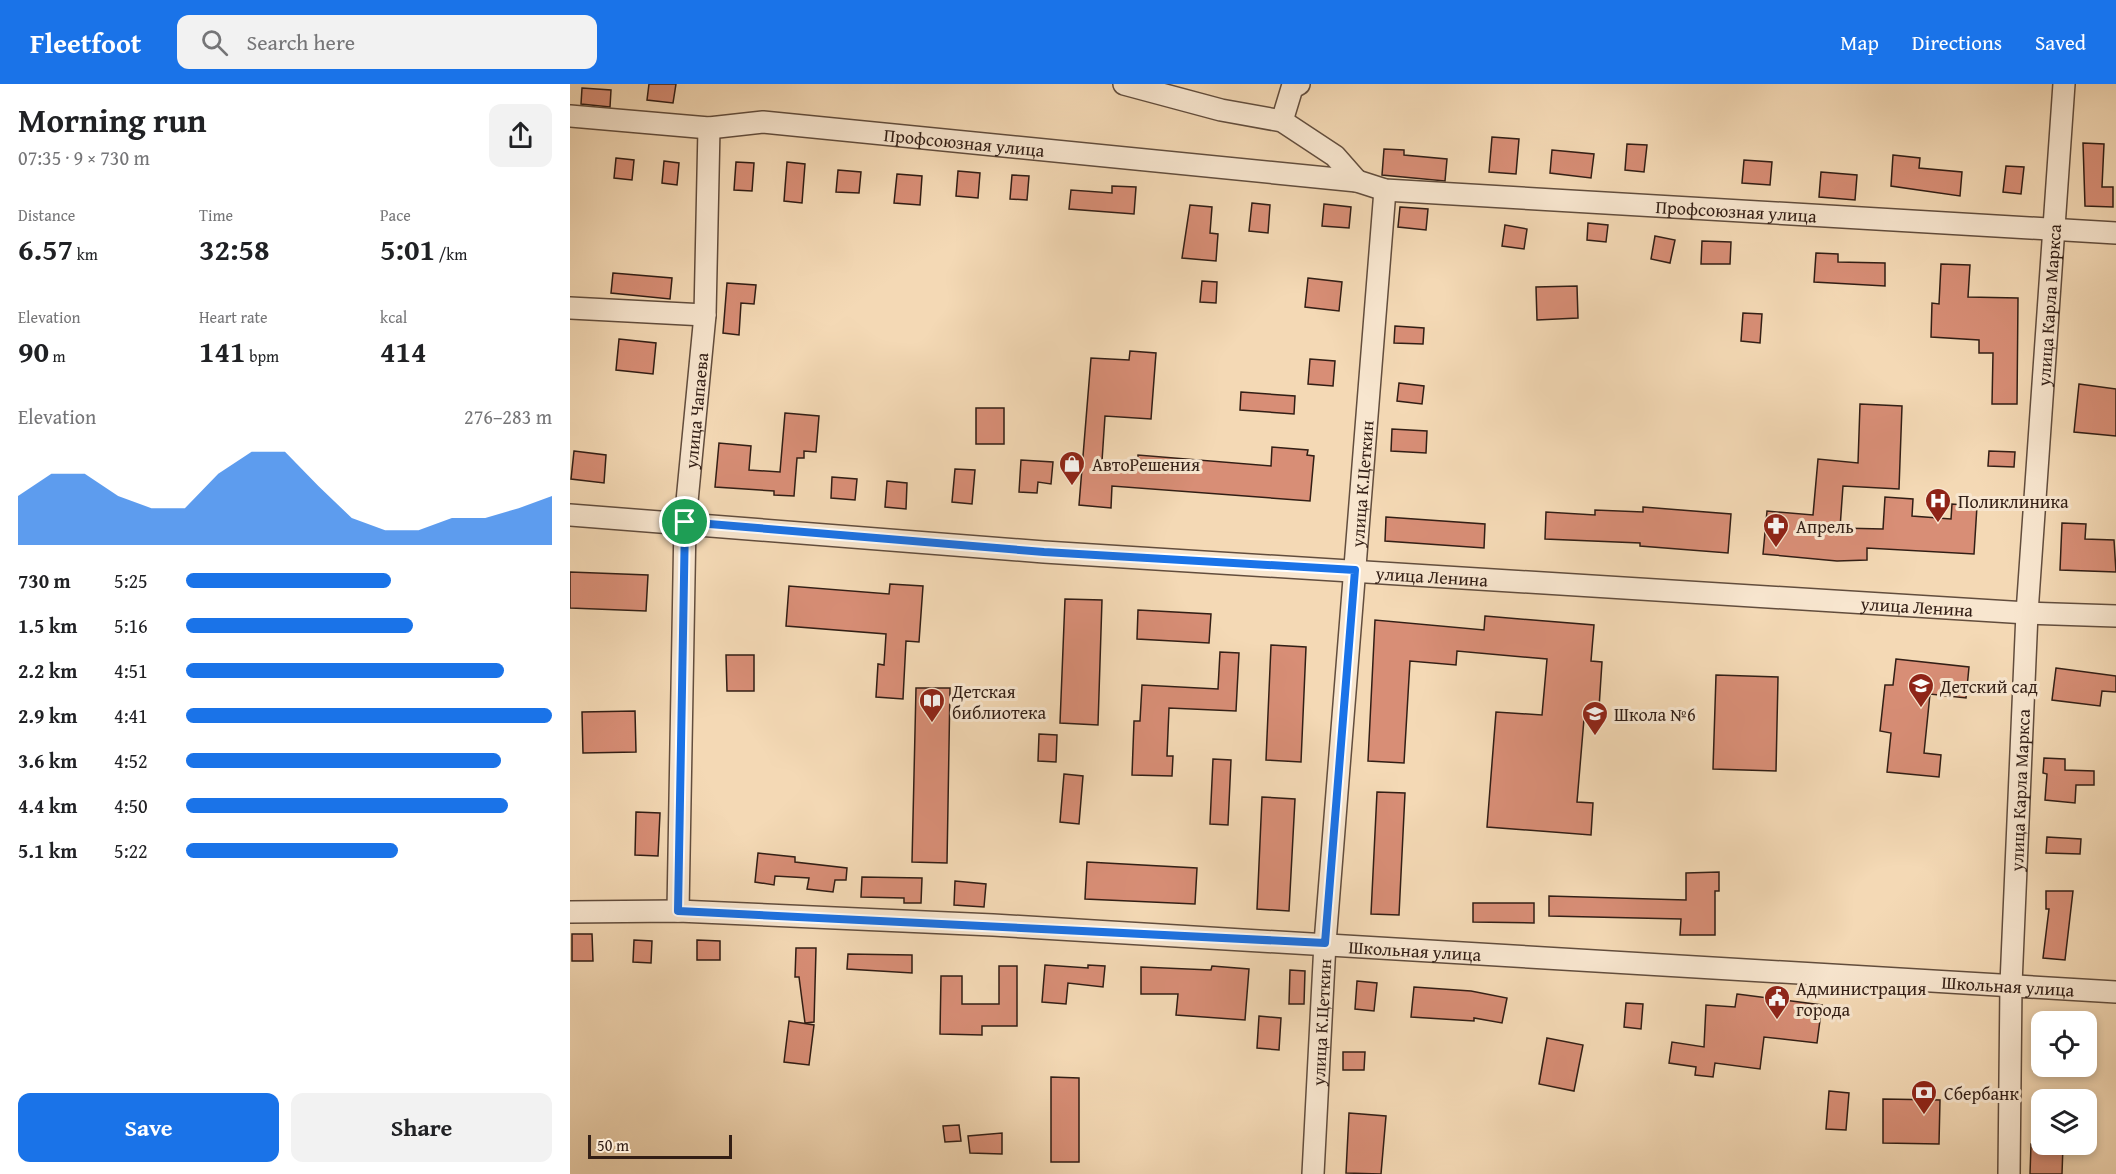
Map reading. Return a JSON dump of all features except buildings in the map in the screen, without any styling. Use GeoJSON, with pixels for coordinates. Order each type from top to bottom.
{"type":"FeatureCollection","features":[{"type":"Feature","properties":{"kind":"street"},"geometry":{"type":"LineString","coordinates":[[1124,84],[1221,110],[1282,121],[1335,156],[1357,181]]}},
{"type":"Feature","properties":{"kind":"street"},"geometry":{"type":"LineString","coordinates":[[1282,121],[1292,87],[1299,84]]}},
{"type":"Feature","properties":{"kind":"street","name":"улица Карла Маркса"},"geometry":{"type":"LineString","coordinates":[[2009,1174],[2011,984],[2027,614],[2064,84]]}},
{"type":"Feature","properties":{"kind":"street","name":"Профсоюзная улица"},"geometry":{"type":"LineString","coordinates":[[570,116],[709,128],[763,122],[1357,181],[1385,190],[2116,233]]}},
{"type":"Feature","properties":{"kind":"street","name":"улица Чапаева"},"geometry":{"type":"LineString","coordinates":[[678,911],[685,522],[705,315],[709,128]]}},
{"type":"Feature","properties":{"kind":"street","name":"улица К.Цеткин"},"geometry":{"type":"LineString","coordinates":[[1313,1174],[1325,943],[1385,190]]}},
{"type":"Feature","properties":{"kind":"street"},"geometry":{"type":"LineString","coordinates":[[570,308],[705,315]]}},
{"type":"Feature","properties":{"kind":"street","name":"улица Ленина"},"geometry":{"type":"LineString","coordinates":[[570,515],[685,522],[1044,552],[2027,614],[2116,616]]}},
{"type":"Feature","properties":{"kind":"street","name":"Школьная улица"},"geometry":{"type":"LineString","coordinates":[[570,912],[678,911],[1325,943],[2116,992]]}},
{"type":"Feature","properties":{"kind":"place","name":"АвтоРешения"},"geometry":{"type":"Point","coordinates":[1072,487]}},
{"type":"Feature","properties":{"kind":"place","name":"Поликлиника"},"geometry":{"type":"Point","coordinates":[1938,524]}},
{"type":"Feature","properties":{"kind":"place","name":"Апрель"},"geometry":{"type":"Point","coordinates":[1776,549]}},
{"type":"Feature","properties":{"kind":"place","name":"Детский сад"},"geometry":{"type":"Point","coordinates":[1921,709]}},
{"type":"Feature","properties":{"kind":"place","name":"Детская библиотека"},"geometry":{"type":"Point","coordinates":[932,724]}},
{"type":"Feature","properties":{"kind":"place","name":"Школа №6"},"geometry":{"type":"Point","coordinates":[1595,737]}},
{"type":"Feature","properties":{"kind":"place","name":"Администрация города"},"geometry":{"type":"Point","coordinates":[1777,1021]}},
{"type":"Feature","properties":{"kind":"place","name":"Сбербанк"},"geometry":{"type":"Point","coordinates":[1924,1116]}},
{"type":"Feature","properties":{"kind":"route"},"geometry":{"type":"LineString","coordinates":[[685,522],[1044,552],[1355,570],[1325,943],[678,911],[685,522]]}}]}
